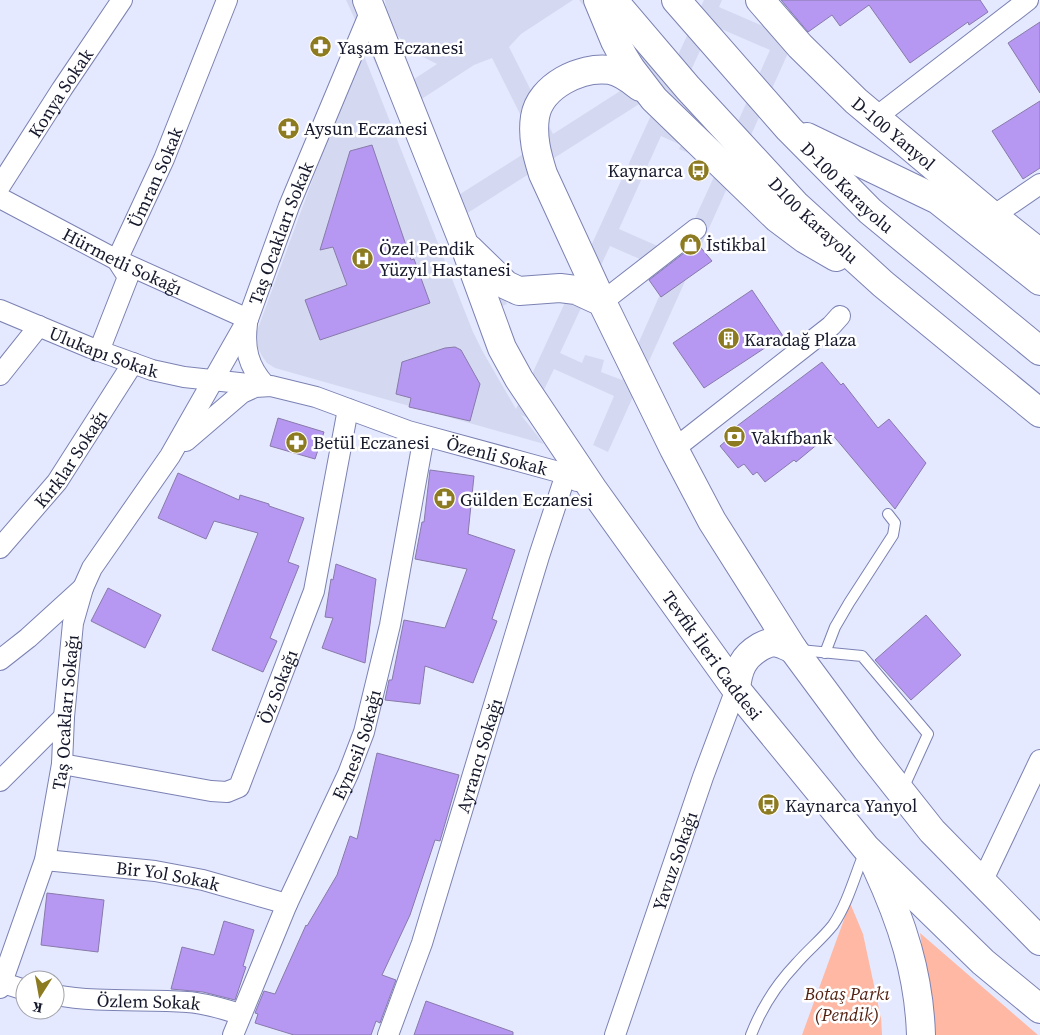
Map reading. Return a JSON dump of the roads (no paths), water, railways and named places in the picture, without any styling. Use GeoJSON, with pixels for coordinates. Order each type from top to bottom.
{"type":"FeatureCollection","features":[{"type":"Feature","properties":{"kind":"main road"},"geometry":{"type":"LineString","coordinates":[[598,0],[623,56],[631,70],[654,99]]}},
{"type":"Feature","properties":{"kind":"main road","name":"D100 Karayolu"},"geometry":{"type":"LineString","coordinates":[[613,0],[688,88],[795,204],[883,284],[1040,412]]}},
{"type":"Feature","properties":{"kind":"main road","name":"D-100 Karayolu"},"geometry":{"type":"LineString","coordinates":[[676,0],[789,128],[870,211],[1040,351]]}},
{"type":"Feature","properties":{"kind":"main road","name":"D-100 Yanyol"},"geometry":{"type":"LineString","coordinates":[[760,0],[800,46],[875,118],[993,216],[1040,252]]}},
{"type":"Feature","properties":{"kind":"main road","name":"Tevfik İleri Caddesi"},"geometry":{"type":"LineString","coordinates":[[369,5],[464,244],[502,348],[519,379],[594,490],[736,689],[868,850],[983,962],[1040,1009]]}},
{"type":"Feature","properties":{"kind":"main road"},"geometry":{"type":"LineString","coordinates":[[883,284],[805,239],[777,218],[654,99],[625,76],[612,70],[583,73],[564,80],[548,91],[540,101],[535,116],[534,136],[536,155],[543,174],[602,302],[674,450],[712,521],[793,649],[932,831],[1040,941]]}},
{"type":"Feature","properties":{"kind":"main road"},"geometry":{"type":"LineString","coordinates":[[789,128],[938,200],[1040,281]]}},
{"type":"Feature","properties":{"kind":"main road","name":"Tevfik İleri Caddesi"},"geometry":{"type":"LineString","coordinates":[[464,244],[506,285],[519,291]]}},
{"type":"Feature","properties":{"kind":"main road"},"geometry":{"type":"LineString","coordinates":[[490,318],[506,296],[519,291],[560,288],[576,290],[602,302]]}},
{"type":"Feature","properties":{"kind":"main road"},"geometry":{"type":"LineString","coordinates":[[736,689],[742,663],[750,653],[767,643],[778,642],[793,649]]}},
{"type":"Feature","properties":{"kind":"main road"},"geometry":{"type":"LineString","coordinates":[[868,850],[892,900],[910,953],[921,1035]]}},
{"type":"Feature","properties":{"kind":"street","name":"Konya Sokak"},"geometry":{"type":"LineString","coordinates":[[0,186],[62,88],[122,0]]}},
{"type":"Feature","properties":{"kind":"street","name":"Ümran Sokak"},"geometry":{"type":"LineString","coordinates":[[117,260],[164,159],[227,0]]}},
{"type":"Feature","properties":{"kind":"street"},"geometry":{"type":"LineString","coordinates":[[875,118],[1028,0]]}},
{"type":"Feature","properties":{"kind":"street","name":"Taş Ocakları Sokak"},"geometry":{"type":"LineString","coordinates":[[248,319],[289,206],[369,5]]}},
{"type":"Feature","properties":{"kind":"street"},"geometry":{"type":"LineString","coordinates":[[993,216],[1040,184]]}},
{"type":"Feature","properties":{"kind":"street","name":"Hürmetli Sokağı"},"geometry":{"type":"LineString","coordinates":[[0,198],[117,260],[248,319]]}},
{"type":"Feature","properties":{"kind":"street"},"geometry":{"type":"LineString","coordinates":[[602,302],[696,229]]}},
{"type":"Feature","properties":{"kind":"street"},"geometry":{"type":"LineString","coordinates":[[99,350],[128,277],[117,260]]}},
{"type":"Feature","properties":{"kind":"street","name":"Ulukapı Sokak"},"geometry":{"type":"LineString","coordinates":[[0,310],[99,350],[169,375],[261,386]]}},
{"type":"Feature","properties":{"kind":"street"},"geometry":{"type":"LineString","coordinates":[[674,450],[831,326],[840,316]]}},
{"type":"Feature","properties":{"kind":"street"},"geometry":{"type":"LineString","coordinates":[[170,456],[248,319]]}},
{"type":"Feature","properties":{"kind":"street"},"geometry":{"type":"LineString","coordinates":[[170,456],[242,392],[261,386],[248,354],[245,340],[248,319]]}},
{"type":"Feature","properties":{"kind":"street"},"geometry":{"type":"LineString","coordinates":[[0,375],[39,326]]}},
{"type":"Feature","properties":{"kind":"street","name":"Kırklar Sokağı"},"geometry":{"type":"LineString","coordinates":[[0,548],[58,482],[133,363]]}},
{"type":"Feature","properties":{"kind":"street","name":"Özenli Sokak"},"geometry":{"type":"LineString","coordinates":[[261,386],[298,392],[424,436],[566,474],[594,490]]}},
{"type":"Feature","properties":{"kind":"street","name":"Öz Sokağı"},"geometry":{"type":"LineString","coordinates":[[62,764],[211,791],[227,792],[239,787],[314,591],[348,409]]}},
{"type":"Feature","properties":{"kind":"street","name":"Eynesil Sokağı"},"geometry":{"type":"LineString","coordinates":[[233,1035],[240,1014],[288,904],[348,774],[364,732],[390,625],[424,436]]}},
{"type":"Feature","properties":{"kind":"street","name":"Taş Ocakları Sokağı"},"geometry":{"type":"LineString","coordinates":[[1,984],[45,860],[62,764],[64,717],[73,623],[83,588],[92,568],[170,456]]}},
{"type":"Feature","properties":{"kind":"street","name":"Ayrancı Sokağı"},"geometry":{"type":"LineString","coordinates":[[388,1035],[422,943],[539,556],[566,474]]}},
{"type":"Feature","properties":{"kind":"street"},"geometry":{"type":"LineString","coordinates":[[0,660],[28,638],[83,588]]}},
{"type":"Feature","properties":{"kind":"street","name":"Yavuz Sokağı"},"geometry":{"type":"LineString","coordinates":[[614,1035],[703,777],[736,689]]}},
{"type":"Feature","properties":{"kind":"street"},"geometry":{"type":"LineString","coordinates":[[0,781],[64,717]]}},
{"type":"Feature","properties":{"kind":"street"},"geometry":{"type":"LineString","coordinates":[[982,882],[1040,760]]}},
{"type":"Feature","properties":{"kind":"street","name":"Bir Yol Sokak"},"geometry":{"type":"LineString","coordinates":[[45,860],[155,871],[203,880],[288,904]]}},
{"type":"Feature","properties":{"kind":"street"},"geometry":{"type":"LineString","coordinates":[[1,984],[15,988]]}},
{"type":"Feature","properties":{"kind":"street","name":"Özlem Sokak"},"geometry":{"type":"LineString","coordinates":[[65,996],[123,1001],[189,1002],[240,1014]]}},
{"type":"Feature","properties":{"kind":"lane"},"geometry":{"type":"LineString","coordinates":[[825,652],[835,627],[893,534],[895,524],[888,514]]}},
{"type":"Feature","properties":{"kind":"lane"},"geometry":{"type":"LineString","coordinates":[[793,649],[862,656],[928,734],[902,792]]}},
{"type":"Feature","properties":{"kind":"lane"},"geometry":{"type":"LineString","coordinates":[[751,1035],[764,1008],[780,984],[833,924],[868,850]]}},
{"type":"Feature","properties":{"kind":"place","name":"Yaşam Eczanesi"},"geometry":{"type":"Point","coordinates":[321,47]}},
{"type":"Feature","properties":{"kind":"place","name":"Aysun Eczanesi"},"geometry":{"type":"Point","coordinates":[288,128]}},
{"type":"Feature","properties":{"kind":"place","name":"Kaynarca"},"geometry":{"type":"Point","coordinates":[699,170]}},
{"type":"Feature","properties":{"kind":"place","name":"İstikbal"},"geometry":{"type":"Point","coordinates":[690,244]}},
{"type":"Feature","properties":{"kind":"place","name":"Özel Pendik Yüzyıl Hastanesi"},"geometry":{"type":"Point","coordinates":[363,258]}},
{"type":"Feature","properties":{"kind":"place","name":"Karadağ Plaza"},"geometry":{"type":"Point","coordinates":[728,339]}},
{"type":"Feature","properties":{"kind":"place","name":"Vakıfbank"},"geometry":{"type":"Point","coordinates":[735,437]}},
{"type":"Feature","properties":{"kind":"place","name":"Betül Eczanesi"},"geometry":{"type":"Point","coordinates":[297,442]}},
{"type":"Feature","properties":{"kind":"place","name":"Gülden Eczanesi"},"geometry":{"type":"Point","coordinates":[444,499]}},
{"type":"Feature","properties":{"kind":"place","name":"Kaynarca Yanyol"},"geometry":{"type":"Point","coordinates":[769,805]}},
{"type":"Feature","properties":{"kind":"park label","name":"Botaş Parkı (Pendik)"},"geometry":{"type":"Point","coordinates":[847,1003]}}]}
